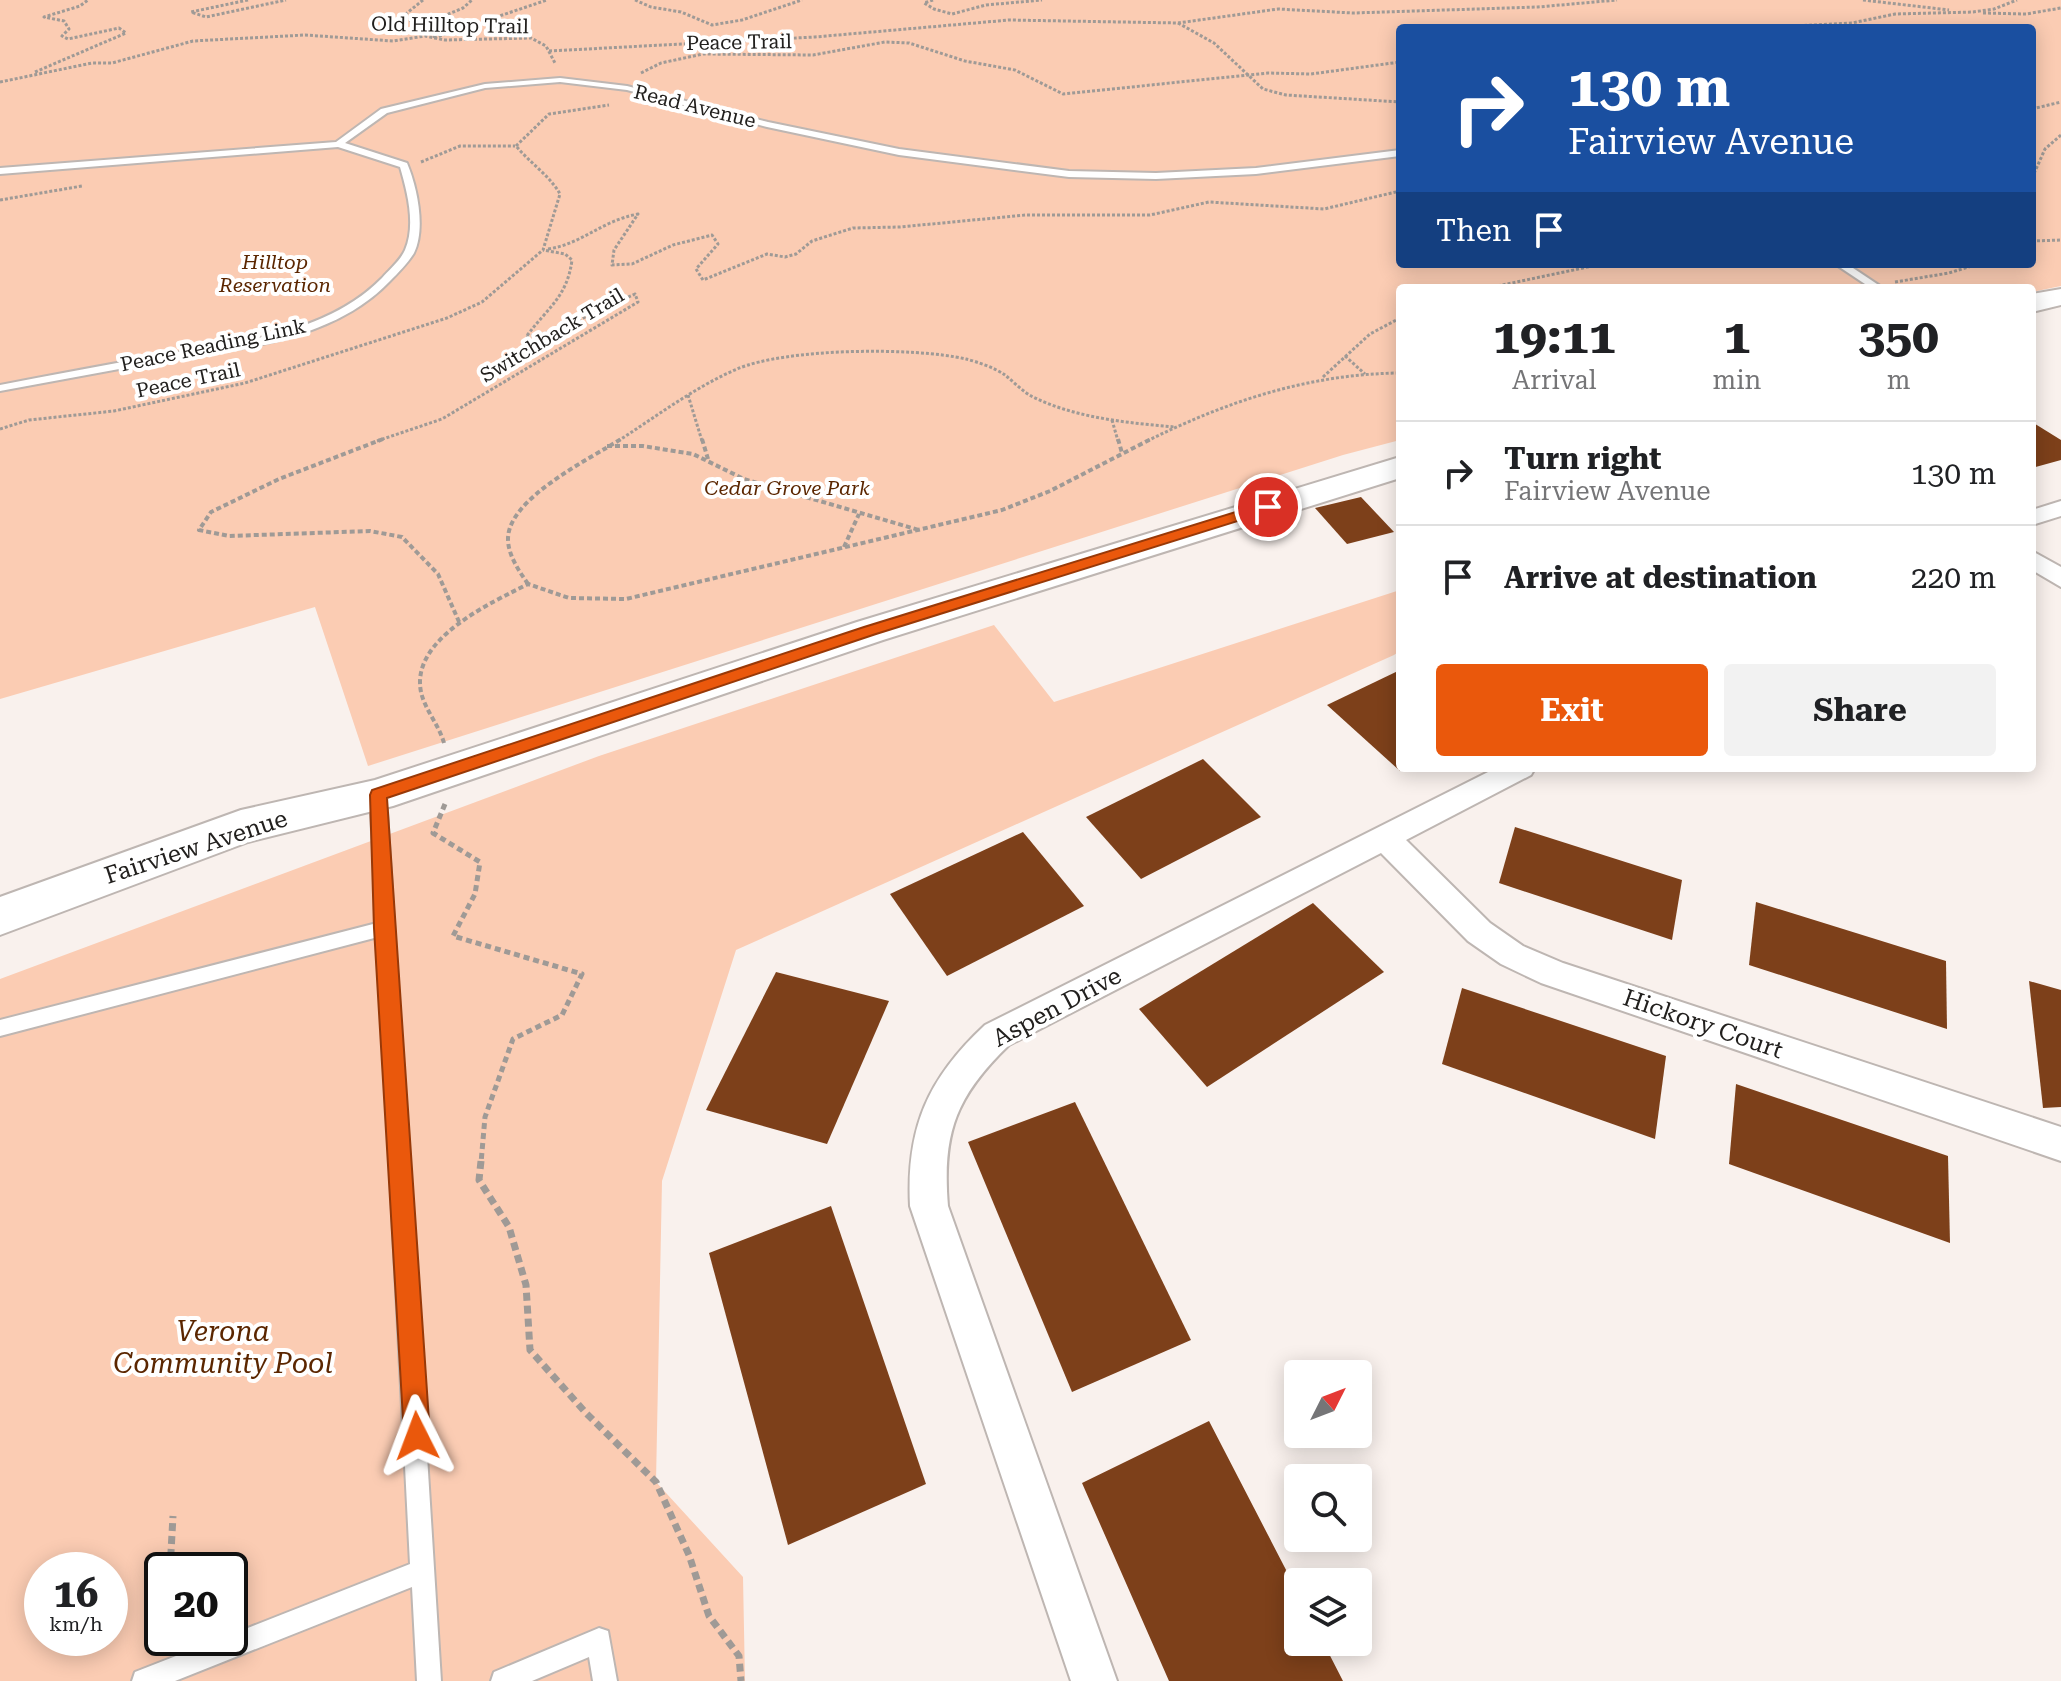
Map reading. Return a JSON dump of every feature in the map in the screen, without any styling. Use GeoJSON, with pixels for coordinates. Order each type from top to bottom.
{"type":"FeatureCollection","features":[{"type":"Feature","properties":{"kind":"main road"},"geometry":{"type":"LineString","coordinates":[[2036,302],[2061,297]]}},
{"type":"Feature","properties":{"kind":"main road","name":"Fairview Avenue"},"geometry":{"type":"LineString","coordinates":[[0,916],[241,827],[378,795],[855,636],[1396,468]]}},
{"type":"Feature","properties":{"kind":"street"},"geometry":{"type":"LineString","coordinates":[[2036,517],[2061,508]]}},
{"type":"Feature","properties":{"kind":"street"},"geometry":{"type":"LineString","coordinates":[[2036,562],[2061,579]]}},
{"type":"Feature","properties":{"kind":"street","name":"Aspen Drive"},"geometry":{"type":"LineString","coordinates":[[1094,1681],[929,1206],[926,1178],[933,1125],[957,1076],[997,1035],[1513,772]]}},
{"type":"Feature","properties":{"kind":"street","name":"Hickory Court"},"geometry":{"type":"LineString","coordinates":[[1384,837],[1479,932],[1512,955],[1553,973],[2061,1144]]}},
{"type":"Feature","properties":{"kind":"lane","name":"Read Avenue"},"geometry":{"type":"LineString","coordinates":[[338,144],[384,111],[485,86],[560,80],[627,88],[767,124],[899,152],[1069,174],[1156,176],[1256,171],[1396,154]]}},
{"type":"Feature","properties":{"kind":"lane"},"geometry":{"type":"LineString","coordinates":[[0,171],[338,144],[404,165]]}},
{"type":"Feature","properties":{"kind":"lane","name":"Peace Reading Link"},"geometry":{"type":"LineString","coordinates":[[0,388],[254,340],[304,328],[344,311],[382,287],[410,250],[413,217],[411,190],[404,165]]}},
{"type":"Feature","properties":{"kind":"lane"},"geometry":{"type":"LineString","coordinates":[[1848,268],[1878,284]]}},
{"type":"Feature","properties":{"kind":"lane"},"geometry":{"type":"LineString","coordinates":[[378,795],[429,1681]]}},
{"type":"Feature","properties":{"kind":"lane"},"geometry":{"type":"LineString","coordinates":[[0,1028],[384,928]]}},
{"type":"Feature","properties":{"kind":"lane"},"geometry":{"type":"LineString","coordinates":[[144,1681],[424,1570]]}},
{"type":"Feature","properties":{"kind":"lane"},"geometry":{"type":"LineString","coordinates":[[503,1681],[599,1640],[605,1681]]}},
{"type":"Feature","properties":{"kind":"path"},"geometry":{"type":"LineString","coordinates":[[25,77],[81,53],[98,42],[126,33],[119,28],[68,39],[62,36],[69,29],[64,21],[44,17],[80,6],[88,0]]}},
{"type":"Feature","properties":{"kind":"path"},"geometry":{"type":"LineString","coordinates":[[248,0],[191,12],[206,17],[286,0]]}},
{"type":"Feature","properties":{"kind":"path"},"geometry":{"type":"LineString","coordinates":[[423,0],[407,13],[406,18],[417,25],[438,23]]}},
{"type":"Feature","properties":{"kind":"path"},"geometry":{"type":"LineString","coordinates":[[434,38],[439,18],[463,8],[472,0]]}},
{"type":"Feature","properties":{"kind":"path"},"geometry":{"type":"LineString","coordinates":[[434,38],[547,0]]}},
{"type":"Feature","properties":{"kind":"path"},"geometry":{"type":"LineString","coordinates":[[635,0],[663,12],[679,11],[710,25],[732,24],[752,14],[802,0]]}},
{"type":"Feature","properties":{"kind":"path"},"geometry":{"type":"LineString","coordinates":[[933,0],[924,3],[938,13],[966,13],[995,4],[1042,0]]}},
{"type":"Feature","properties":{"kind":"path","name":"Old Hilltop Trail"},"geometry":{"type":"LineString","coordinates":[[0,82],[92,63],[112,63],[193,41],[305,35],[393,41],[425,36],[531,38],[541,41],[549,51],[815,37],[970,22],[1050,19],[1178,23],[1278,9],[1353,13],[1538,7],[1617,0]]}},
{"type":"Feature","properties":{"kind":"path"},"geometry":{"type":"LineString","coordinates":[[1863,0],[1998,15],[2061,8]]}},
{"type":"Feature","properties":{"kind":"path"},"geometry":{"type":"LineString","coordinates":[[1832,24],[1886,15],[1973,12],[1994,9],[2017,0]]}},
{"type":"Feature","properties":{"kind":"path"},"geometry":{"type":"LineString","coordinates":[[1178,23],[1214,43],[1263,89],[1286,95],[1396,102]]}},
{"type":"Feature","properties":{"kind":"path","name":"Peace Trail"},"geometry":{"type":"LineString","coordinates":[[516,146],[549,114],[610,105],[639,74],[667,58],[729,52],[812,55],[887,42],[906,42],[971,62],[1021,72],[1044,89],[1063,94],[1268,73],[1311,74],[1396,63]]}},
{"type":"Feature","properties":{"kind":"path"},"geometry":{"type":"LineString","coordinates":[[2036,108],[2061,102]]}},
{"type":"Feature","properties":{"kind":"path"},"geometry":{"type":"LineString","coordinates":[[2036,169],[2045,149],[2061,135]]}},
{"type":"Feature","properties":{"kind":"path"},"geometry":{"type":"LineString","coordinates":[[404,165],[447,153],[460,146],[516,146],[537,171],[554,183],[560,194],[543,250]]}},
{"type":"Feature","properties":{"kind":"path","name":"Switchback Trail"},"geometry":{"type":"LineString","coordinates":[[543,250],[565,247],[583,239],[601,224],[638,214],[614,250],[612,265],[632,264],[673,245],[712,235],[718,244],[696,269],[703,280],[767,254],[785,257],[796,254],[812,241],[853,228],[900,227],[1026,215],[1150,215],[1209,202],[1324,209],[1396,192]]}},
{"type":"Feature","properties":{"kind":"path"},"geometry":{"type":"LineString","coordinates":[[2036,241],[2061,240]]}},
{"type":"Feature","properties":{"kind":"path","name":"Peace Trail"},"geometry":{"type":"LineString","coordinates":[[0,429],[29,420],[114,411],[245,383],[321,360],[447,318],[482,302],[543,250]]}},
{"type":"Feature","properties":{"kind":"path","name":"Switchback Trail"},"geometry":{"type":"LineString","coordinates":[[460,624],[438,574],[402,537],[370,531],[229,536],[199,530],[211,512],[279,479],[347,451],[442,419],[638,302],[635,294],[617,299],[596,313],[557,331],[526,337],[534,325],[553,310],[571,278],[572,260],[565,254],[543,250]]}},
{"type":"Feature","properties":{"kind":"path"},"geometry":{"type":"LineString","coordinates":[[1507,284],[1583,268]]}},
{"type":"Feature","properties":{"kind":"path"},"geometry":{"type":"LineString","coordinates":[[1892,284],[1965,268]]}},
{"type":"Feature","properties":{"kind":"path"},"geometry":{"type":"LineString","coordinates":[[1322,378],[1370,334],[1396,320]]}},
{"type":"Feature","properties":{"kind":"path"},"geometry":{"type":"LineString","coordinates":[[1177,427],[1112,420],[1041,402],[1001,372],[979,363],[881,352],[773,358],[726,373],[532,496],[514,516],[509,527],[508,547],[528,584],[569,598],[626,599],[1034,500],[1122,453],[1247,398],[1322,378],[1396,373]]}},
{"type":"Feature","properties":{"kind":"path"},"geometry":{"type":"LineString","coordinates":[[1345,356],[1365,374]]}},
{"type":"Feature","properties":{"kind":"path"},"geometry":{"type":"LineString","coordinates":[[688,395],[708,460]]}},
{"type":"Feature","properties":{"kind":"path"},"geometry":{"type":"LineString","coordinates":[[1112,420],[1122,453]]}},
{"type":"Feature","properties":{"kind":"path"},"geometry":{"type":"LineString","coordinates":[[606,447],[661,448],[708,460],[744,479],[920,530]]}},
{"type":"Feature","properties":{"kind":"path"},"geometry":{"type":"LineString","coordinates":[[843,548],[859,514]]}},
{"type":"Feature","properties":{"kind":"path"},"geometry":{"type":"LineString","coordinates":[[448,770],[441,726],[423,700],[420,687],[428,659],[435,646],[460,624],[528,584]]}},
{"type":"Feature","properties":{"kind":"path"},"geometry":{"type":"LineString","coordinates":[[433,833],[480,862],[475,894],[453,936],[582,974],[562,1015],[513,1039],[485,1117],[479,1180],[509,1227],[526,1285],[530,1350],[586,1413],[656,1482],[689,1555],[709,1616],[739,1656],[741,1681]]}},
{"type":"Feature","properties":{"kind":"path"},"geometry":{"type":"LineString","coordinates":[[171,1552],[173,1516]]}},
{"type":"Feature","properties":{"kind":"green space","name":"Hilltop Reservation"},"geometry":{"type":"Polygon","coordinates":[[[0,0],[2061,0],[2061,286],[2036,291],[2036,284],[1396,284],[1396,441],[1343,455],[368,766],[315,607],[0,699],[0,0]]]}},
{"type":"Feature","properties":{"kind":"green space","name":"Verona Community Pool"},"geometry":{"type":"Polygon","coordinates":[[[1396,591],[1394,655],[736,950],[662,1181],[656,1482],[743,1577],[745,1681],[0,1681],[0,979],[599,756],[994,625],[1054,702],[1396,591]]]}},
{"type":"Feature","properties":{"kind":"building"},"geometry":{"type":"Polygon","coordinates":[[[2036,424],[2061,440],[2061,460],[2036,467],[2036,424]]]}},
{"type":"Feature","properties":{"kind":"building"},"geometry":{"type":"Polygon","coordinates":[[[1361,497],[1394,532],[1347,544],[1315,508],[1361,497]]]}},
{"type":"Feature","properties":{"kind":"building"},"geometry":{"type":"Polygon","coordinates":[[[1396,672],[1396,767],[1327,705],[1396,672]]]}},
{"type":"Feature","properties":{"kind":"building"},"geometry":{"type":"Polygon","coordinates":[[[1203,759],[1261,817],[1141,879],[1086,817],[1203,759]]]}},
{"type":"Feature","properties":{"kind":"building"},"geometry":{"type":"Polygon","coordinates":[[[1515,827],[1682,880],[1672,940],[1499,883],[1515,827]]]}},
{"type":"Feature","properties":{"kind":"building"},"geometry":{"type":"Polygon","coordinates":[[[1023,832],[1084,906],[947,976],[890,894],[1023,832]]]}},
{"type":"Feature","properties":{"kind":"building"},"geometry":{"type":"Polygon","coordinates":[[[1756,902],[1946,961],[1947,1029],[1749,965],[1756,902]]]}},
{"type":"Feature","properties":{"kind":"building"},"geometry":{"type":"Polygon","coordinates":[[[1313,903],[1384,972],[1207,1087],[1139,1009],[1313,903]]]}},
{"type":"Feature","properties":{"kind":"building"},"geometry":{"type":"Polygon","coordinates":[[[776,972],[889,1001],[827,1144],[706,1110],[776,972]]]}},
{"type":"Feature","properties":{"kind":"building"},"geometry":{"type":"Polygon","coordinates":[[[2029,981],[2061,990],[2061,1107],[2043,1108],[2029,981]]]}},
{"type":"Feature","properties":{"kind":"building"},"geometry":{"type":"Polygon","coordinates":[[[1462,988],[1666,1056],[1655,1139],[1442,1064],[1462,988]]]}},
{"type":"Feature","properties":{"kind":"building"},"geometry":{"type":"Polygon","coordinates":[[[1736,1084],[1948,1156],[1950,1243],[1729,1164],[1736,1084]]]}},
{"type":"Feature","properties":{"kind":"building"},"geometry":{"type":"Polygon","coordinates":[[[1075,1102],[1191,1340],[1072,1392],[968,1142],[1075,1102]]]}},
{"type":"Feature","properties":{"kind":"building"},"geometry":{"type":"Polygon","coordinates":[[[831,1206],[926,1484],[788,1545],[709,1253],[831,1206]]]}},
{"type":"Feature","properties":{"kind":"building"},"geometry":{"type":"Polygon","coordinates":[[[1209,1421],[1285,1568],[1284,1656],[1330,1656],[1343,1681],[1169,1681],[1082,1483],[1209,1421]]]}},
{"type":"Feature","properties":{"kind":"route"},"geometry":{"type":"LineString","coordinates":[[417,1436],[378,795],[870,631],[1268,507]]}},
{"type":"Feature","properties":{"kind":"park label","name":"Cedar Grove Park"},"geometry":{"type":"Point","coordinates":[787,488]}}]}
